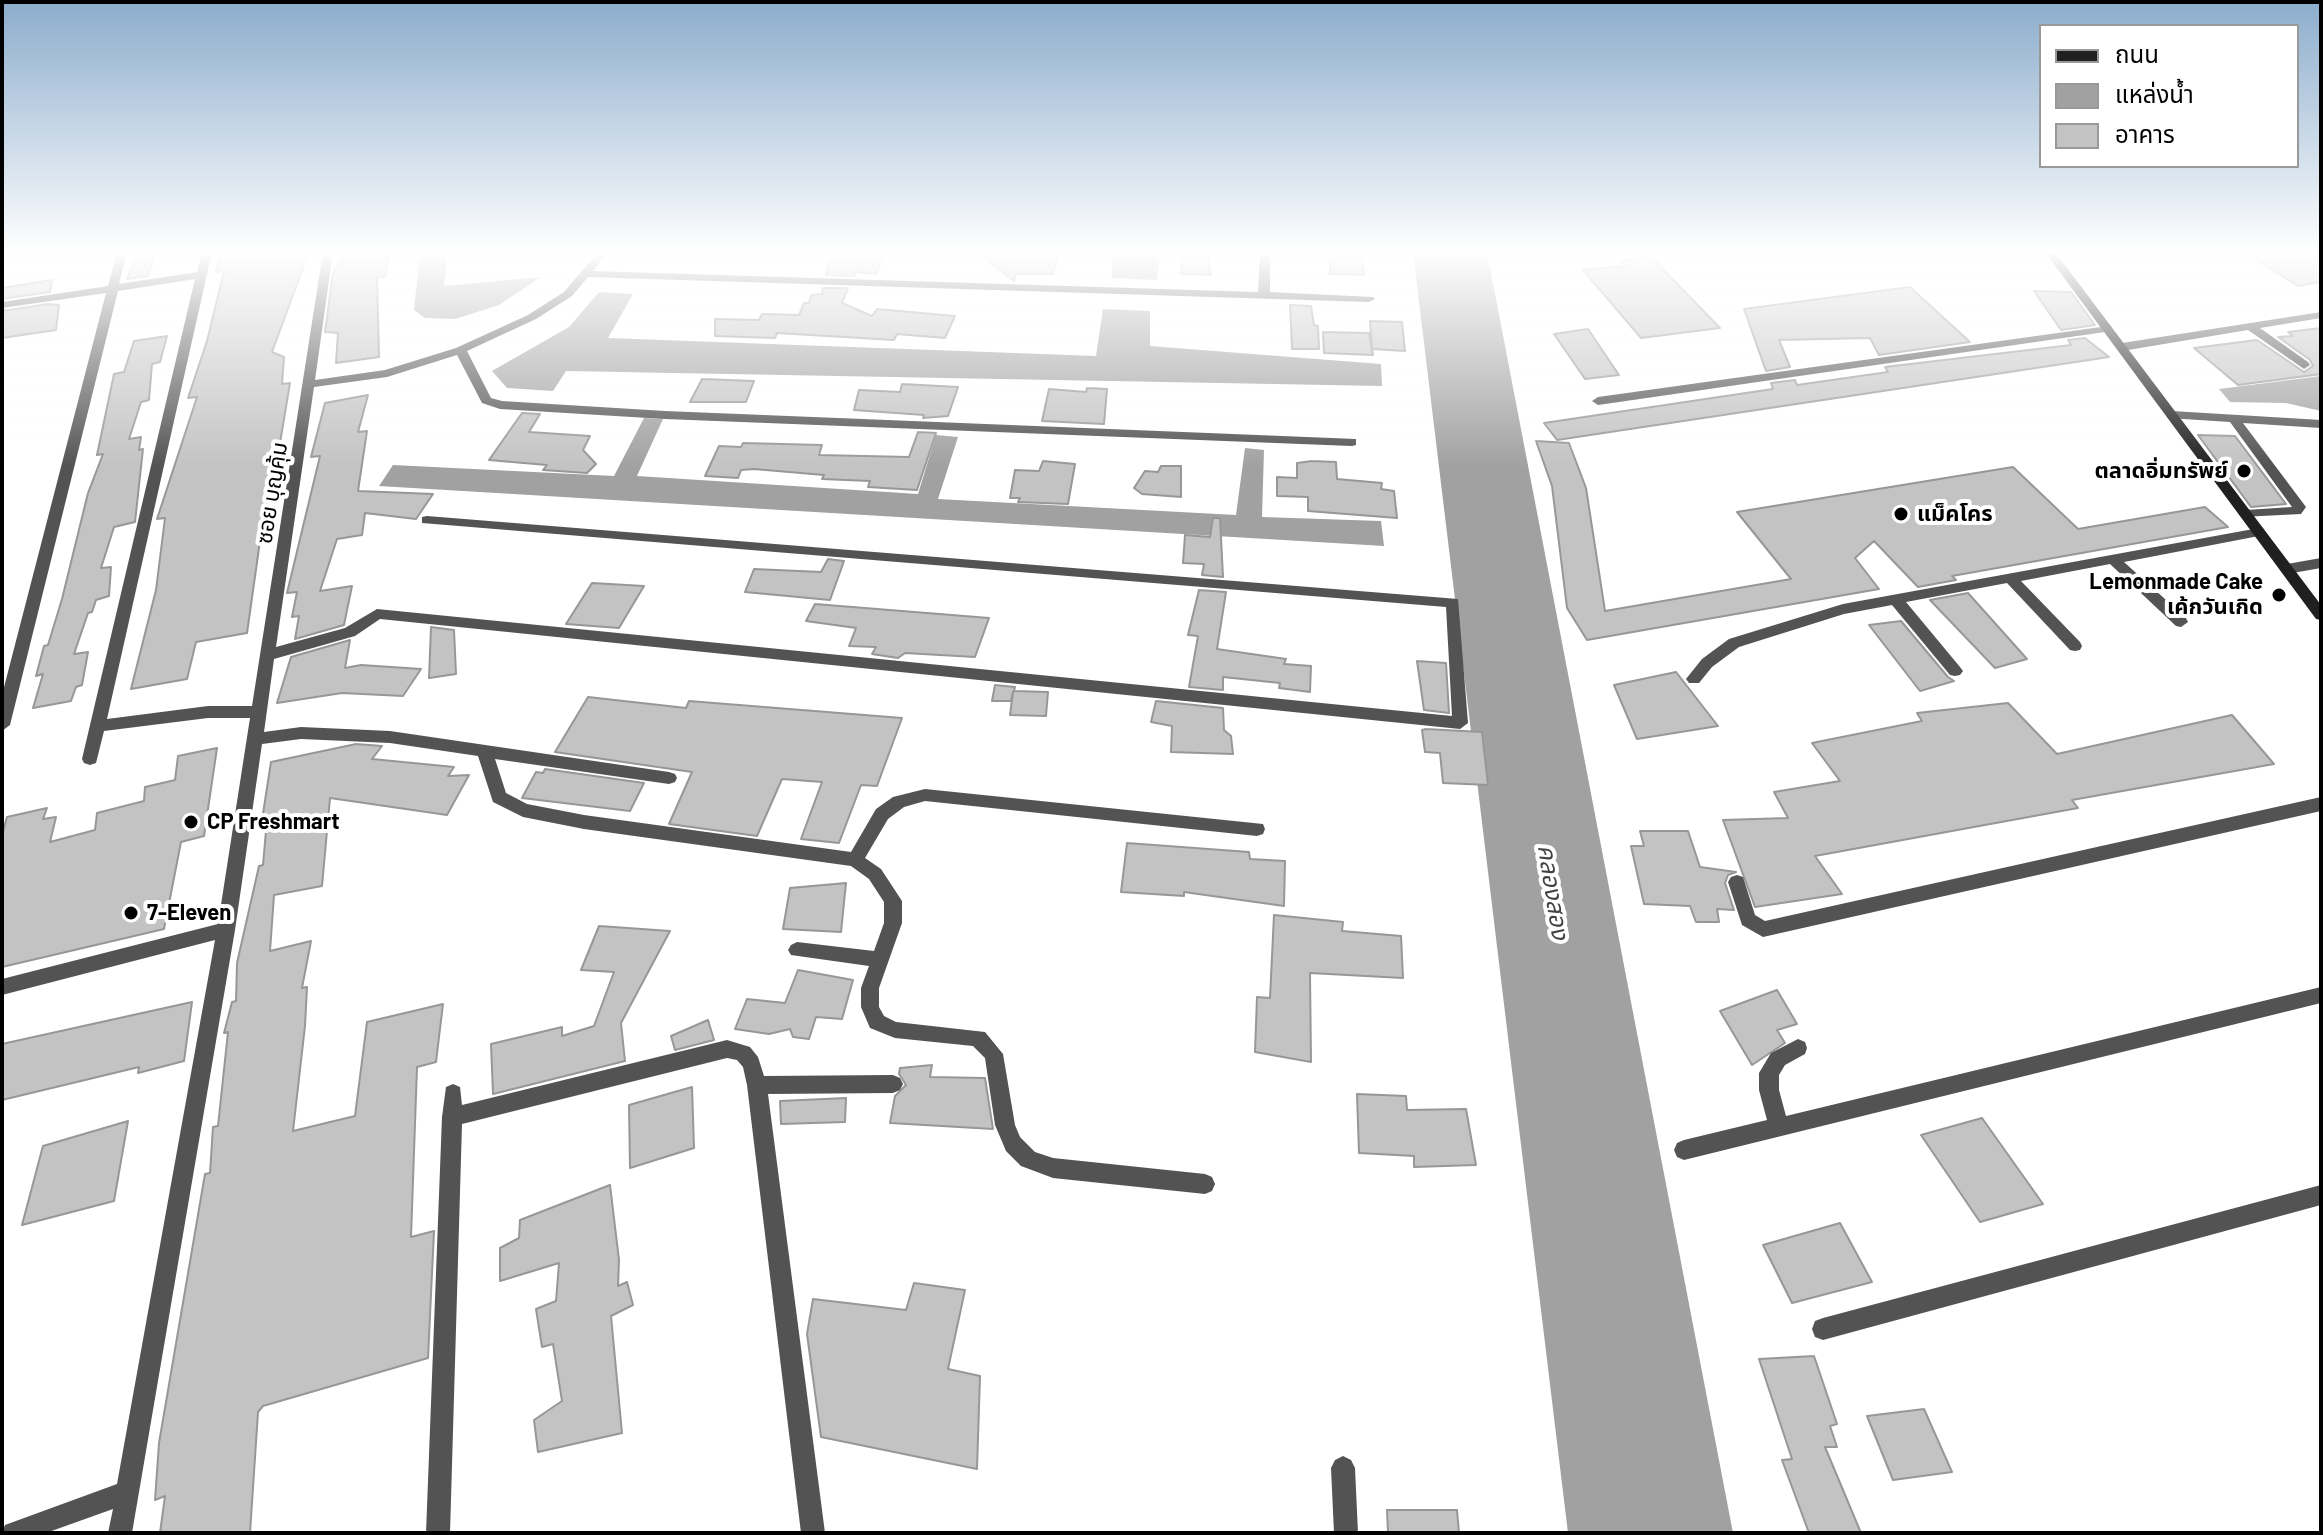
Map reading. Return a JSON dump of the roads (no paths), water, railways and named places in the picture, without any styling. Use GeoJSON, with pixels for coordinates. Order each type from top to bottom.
{"type":"FeatureCollection","features":[{"type":"Feature","properties":{"kind":"street"},"geometry":{"type":"LineString","coordinates":[[2,725],[103,324]]}},
{"type":"Feature","properties":{"kind":"street"},"geometry":{"type":"LineString","coordinates":[[90,759],[191,324]]}},
{"type":"Feature","properties":{"kind":"street","name":"ซอย บุญคุ้ม"},"geometry":{"type":"LineString","coordinates":[[120,1533],[226,930],[318,324]]}},
{"type":"Feature","properties":{"kind":"street"},"geometry":{"type":"LineString","coordinates":[[309,384],[387,373],[460,350],[518,324]]}},
{"type":"Feature","properties":{"kind":"street"},"geometry":{"type":"LineString","coordinates":[[2104,324],[2321,615]]}},
{"type":"Feature","properties":{"kind":"street"},"geometry":{"type":"LineString","coordinates":[[2122,347],[2271,324]]}},
{"type":"Feature","properties":{"kind":"street"},"geometry":{"type":"LineString","coordinates":[[2251,327],[2304,365]]}},
{"type":"Feature","properties":{"kind":"street"},"geometry":{"type":"LineString","coordinates":[[1598,401],[2108,329]]}},
{"type":"Feature","properties":{"kind":"street"},"geometry":{"type":"LineString","coordinates":[[460,350],[464,363],[486,400],[500,405],[665,415],[1352,442]]}},
{"type":"Feature","properties":{"kind":"street"},"geometry":{"type":"LineString","coordinates":[[2172,415],[2321,424]]}},
{"type":"Feature","properties":{"kind":"street"},"geometry":{"type":"LineString","coordinates":[[2234,419],[2299,507],[2296,511],[2246,514]]}},
{"type":"Feature","properties":{"kind":"street"},"geometry":{"type":"LineString","coordinates":[[268,655],[350,632],[377,614],[1460,723],[1453,603],[427,520]]}},
{"type":"Feature","properties":{"kind":"street"},"geometry":{"type":"LineString","coordinates":[[1694,679],[1707,663],[1734,643],[1843,609],[2259,532]]}},
{"type":"Feature","properties":{"kind":"street"},"geometry":{"type":"LineString","coordinates":[[2113,559],[2181,622]]}},
{"type":"Feature","properties":{"kind":"street"},"geometry":{"type":"LineString","coordinates":[[2287,569],[2321,563]]}},
{"type":"Feature","properties":{"kind":"street"},"geometry":{"type":"LineString","coordinates":[[2010,578],[2075,646]]}},
{"type":"Feature","properties":{"kind":"street"},"geometry":{"type":"LineString","coordinates":[[1895,599],[1955,671]]}},
{"type":"Feature","properties":{"kind":"street"},"geometry":{"type":"LineString","coordinates":[[97,726],[208,712],[259,712]]}},
{"type":"Feature","properties":{"kind":"street"},"geometry":{"type":"LineString","coordinates":[[255,739],[301,733],[342,734],[484,749],[669,778]]}},
{"type":"Feature","properties":{"kind":"street"},"geometry":{"type":"LineString","coordinates":[[484,749],[499,797],[523,810],[584,822],[855,860],[875,874],[893,901],[893,923],[870,988],[870,1007],[877,1022],[895,1030],[978,1038],[994,1054],[1005,1125],[1013,1144],[1028,1159],[1053,1168],[1205,1184]]}},
{"type":"Feature","properties":{"kind":"street"},"geometry":{"type":"LineString","coordinates":[[855,860],[882,814],[899,802],[925,795],[1257,829]]}},
{"type":"Feature","properties":{"kind":"street"},"geometry":{"type":"LineString","coordinates":[[1737,882],[1748,920],[1763,929],[2321,804]]}},
{"type":"Feature","properties":{"kind":"street"},"geometry":{"type":"LineString","coordinates":[[2,987],[226,930]]}},
{"type":"Feature","properties":{"kind":"street"},"geometry":{"type":"LineString","coordinates":[[797,950],[881,960]]}},
{"type":"Feature","properties":{"kind":"street"},"geometry":{"type":"LineString","coordinates":[[1684,1150],[2321,995]]}},
{"type":"Feature","properties":{"kind":"street"},"geometry":{"type":"LineString","coordinates":[[1779,1127],[1769,1090],[1769,1073],[1778,1059],[1798,1048]]}},
{"type":"Feature","properties":{"kind":"street"},"geometry":{"type":"LineString","coordinates":[[452,1117],[727,1049],[743,1053],[751,1063],[757,1085],[813,1533]]}},
{"type":"Feature","properties":{"kind":"street"},"geometry":{"type":"LineString","coordinates":[[757,1085],[893,1084]]}},
{"type":"Feature","properties":{"kind":"street"},"geometry":{"type":"LineString","coordinates":[[438,1533],[453,1093]]}},
{"type":"Feature","properties":{"kind":"street"},"geometry":{"type":"LineString","coordinates":[[1823,1329],[2321,1195]]}},
{"type":"Feature","properties":{"kind":"street"},"geometry":{"type":"LineString","coordinates":[[1343,1468],[1346,1533]]}},
{"type":"Feature","properties":{"kind":"street"},"geometry":{"type":"LineString","coordinates":[[13,1533],[126,1492]]}},
{"type":"Feature","properties":{"kind":"water"},"geometry":{"type":"Polygon","coordinates":[[[572,324],[616,324],[608,338],[1096,356],[1101,324],[1150,324],[1150,346],[1381,364],[1382,386],[566,371],[553,391],[507,388],[492,371],[572,324]]]}},
{"type":"Feature","properties":{"kind":"water","name":"คลองสอง"},"geometry":{"type":"Polygon","coordinates":[[[1422,324],[1501,324],[1733,1533],[1568,1533],[1422,324]]]}},
{"type":"Feature","properties":{"kind":"water"},"geometry":{"type":"Polygon","coordinates":[[[2321,376],[2321,411],[2286,403],[2230,402],[2219,389],[2321,376]]]}},
{"type":"Feature","properties":{"kind":"water"},"geometry":{"type":"Polygon","coordinates":[[[644,418],[663,419],[637,476],[918,494],[936,435],[958,437],[938,499],[1236,515],[1245,448],[1264,450],[1262,517],[1381,521],[1384,546],[379,486],[393,465],[614,476],[644,418]]]}},
{"type":"Feature","properties":{"kind":"place","name":"ตลาดอิ่มทรัพย์"},"geometry":{"type":"Point","coordinates":[2244,471]}},
{"type":"Feature","properties":{"kind":"place","name":"แม็คโคร"},"geometry":{"type":"Point","coordinates":[1901,514]}},
{"type":"Feature","properties":{"kind":"place","name":"Lemonmade Cake เค้กวันเกิด"},"geometry":{"type":"Point","coordinates":[2279,595]}},
{"type":"Feature","properties":{"kind":"place","name":"CP Freshmart"},"geometry":{"type":"Point","coordinates":[191,822]}},
{"type":"Feature","properties":{"kind":"place","name":"7-Eleven"},"geometry":{"type":"Point","coordinates":[131,913]}}]}
